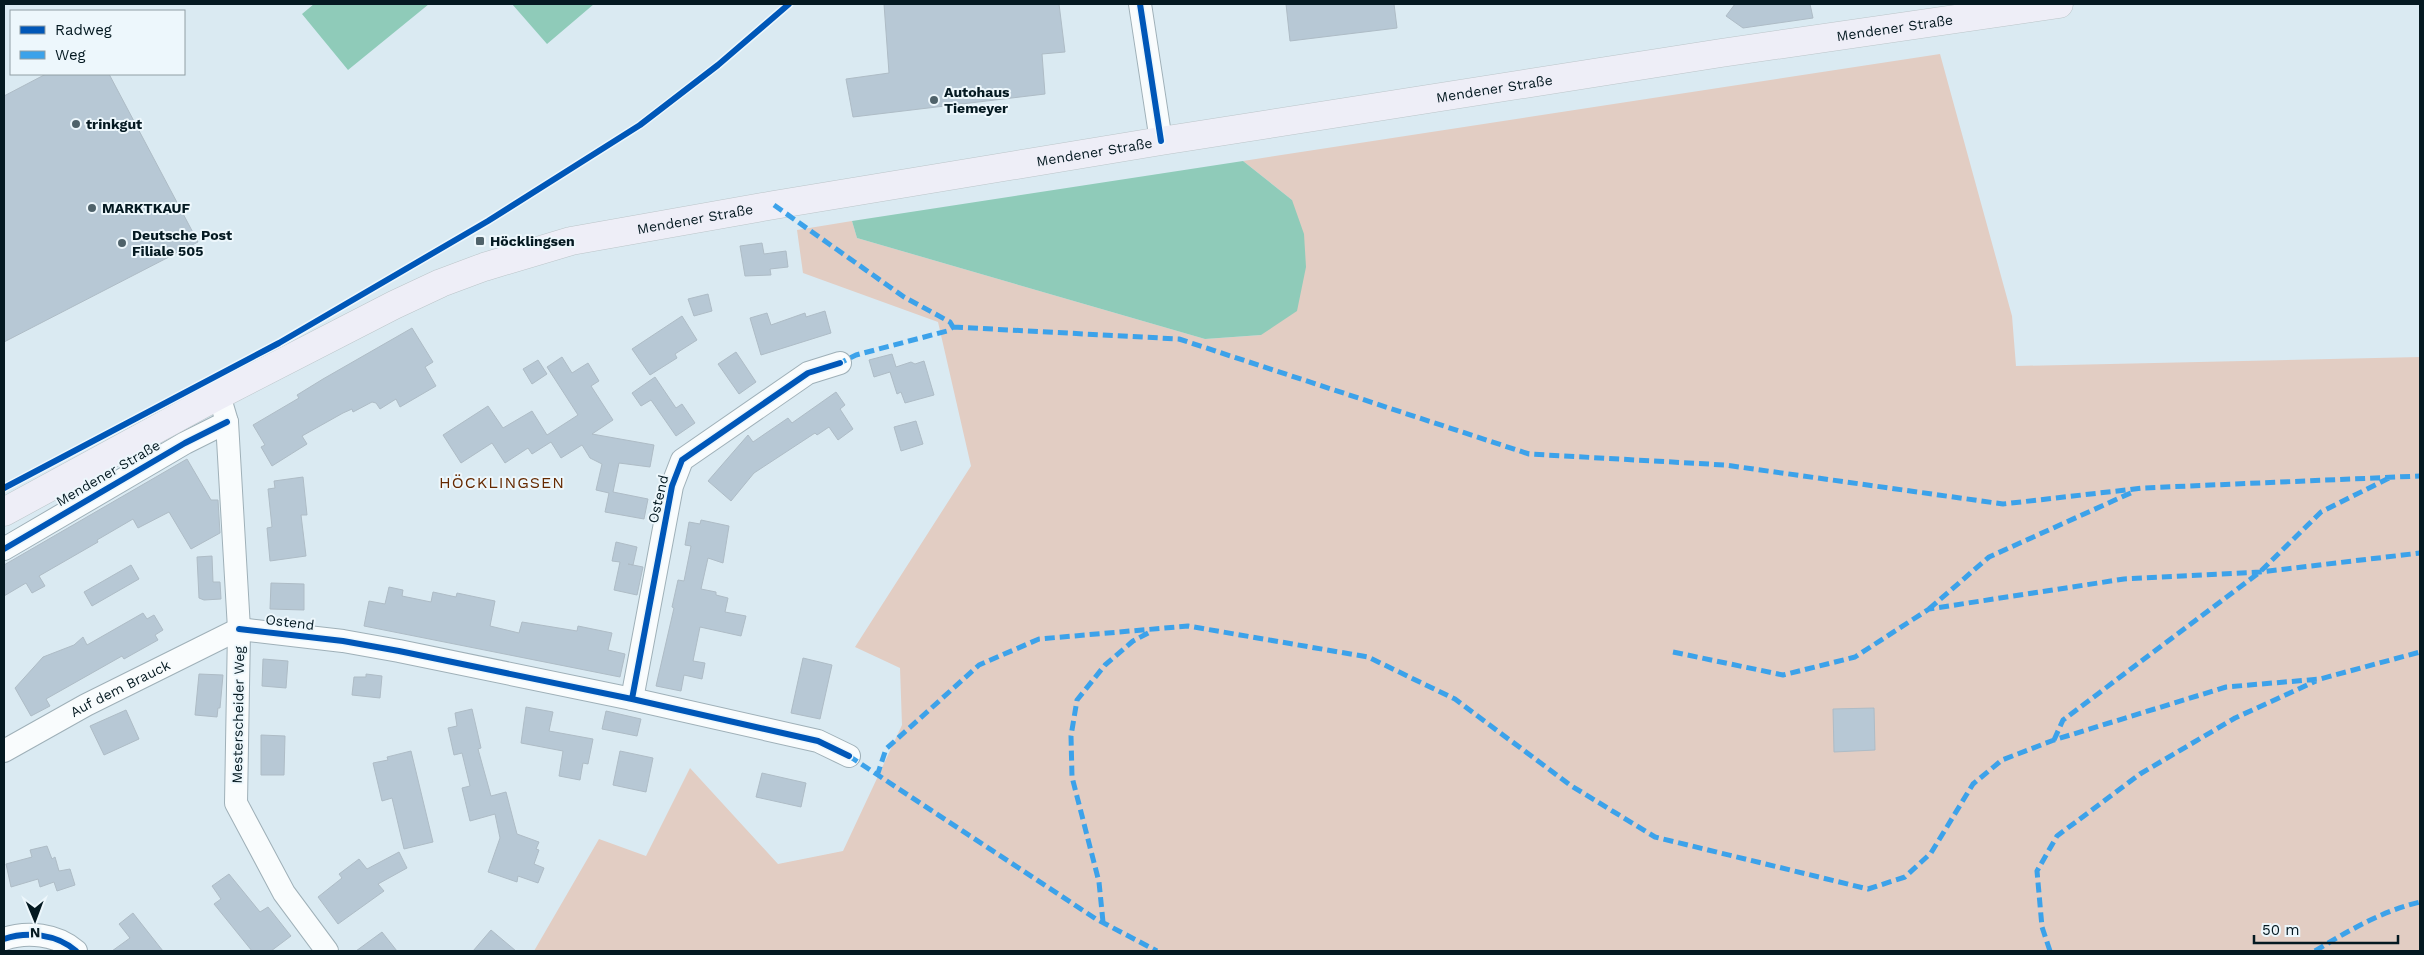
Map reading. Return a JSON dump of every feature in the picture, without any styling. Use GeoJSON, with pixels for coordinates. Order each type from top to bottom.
{"type":"FeatureCollection","features":[{"type":"Feature","properties":{"kind":"main road","name":"Mendener Straße"},"geometry":{"type":"LineString","coordinates":[[4,512],[219,395],[441,283],[484,267],[571,241],[774,205],[1161,141],[1721,53],[2059,4]]}},
{"type":"Feature","properties":{"kind":"main road","name":"Mendener Straße"},"geometry":{"type":"LineString","coordinates":[[4,527],[219,395]]}},
{"type":"Feature","properties":{"kind":"street"},"geometry":{"type":"LineString","coordinates":[[1140,4],[1161,141]]}},
{"type":"Feature","properties":{"kind":"street","name":"Ostend"},"geometry":{"type":"LineString","coordinates":[[632,699],[672,486],[682,460],[808,373],[840,363]]}},
{"type":"Feature","properties":{"kind":"street","name":"Mesterscheider Weg"},"geometry":{"type":"LineString","coordinates":[[219,395],[228,422],[240,629],[236,803],[284,893],[327,951]]}},
{"type":"Feature","properties":{"kind":"street","name":"Mendener Straße"},"geometry":{"type":"LineString","coordinates":[[4,549],[184,442],[228,422]]}},
{"type":"Feature","properties":{"kind":"street","name":"Ostend"},"geometry":{"type":"LineString","coordinates":[[240,629],[371,646],[632,699],[818,741],[849,756]]}},
{"type":"Feature","properties":{"kind":"street","name":"Auf dem Brauck"},"geometry":{"type":"LineString","coordinates":[[4,751],[86,705],[240,629]]}},
{"type":"Feature","properties":{"kind":"street"},"geometry":{"type":"LineString","coordinates":[[4,939],[14,935],[53,938],[76,951]]}},
{"type":"Feature","properties":{"kind":"shaded area"},"geometry":{"type":"Polygon","coordinates":[[[314,4],[429,4],[348,70],[302,14],[314,4]]]}},
{"type":"Feature","properties":{"kind":"shaded area"},"geometry":{"type":"Polygon","coordinates":[[[512,4],[594,4],[547,44],[512,4]]]}},
{"type":"Feature","properties":{"kind":"shaded area"},"geometry":{"type":"Polygon","coordinates":[[[1940,54],[2012,316],[2016,366],[2420,357],[2420,951],[534,951],[599,839],[646,856],[690,768],[778,864],[843,851],[902,725],[900,668],[855,647],[971,466],[938,322],[803,273],[797,230],[852,221],[857,238],[1205,339],[1261,335],[1292,200],[1243,161],[1940,54]]]}},
{"type":"Feature","properties":{"kind":"shaded area"},"geometry":{"type":"Polygon","coordinates":[[[1243,161],[1292,200],[1304,234],[1306,267],[1297,311],[1261,335],[1205,339],[857,238],[852,221],[1243,161]]]}},
{"type":"Feature","properties":{"kind":"building"},"geometry":{"type":"Polygon","coordinates":[[[884,4],[1059,4],[1065,52],[1042,54],[1045,94],[853,117],[846,79],[889,73],[884,4]]]}},
{"type":"Feature","properties":{"kind":"building"},"geometry":{"type":"Polygon","coordinates":[[[1286,4],[1394,4],[1397,28],[1290,41],[1286,4]]]}},
{"type":"Feature","properties":{"kind":"building"},"geometry":{"type":"Polygon","coordinates":[[[1735,4],[1810,4],[1813,18],[1743,28],[1726,16],[1735,4]]]}},
{"type":"Feature","properties":{"kind":"building","name":"MARKTKAUF"},"geometry":{"type":"Polygon","coordinates":[[[44,75],[110,75],[198,242],[4,342],[4,96],[44,75]]]}},
{"type":"Feature","properties":{"kind":"building"},"geometry":{"type":"Polygon","coordinates":[[[762,243],[764,254],[786,251],[788,267],[770,269],[771,275],[745,276],[740,246],[762,243]]]}},
{"type":"Feature","properties":{"kind":"building"},"geometry":{"type":"Polygon","coordinates":[[[708,294],[712,311],[694,316],[688,299],[708,294]]]}},
{"type":"Feature","properties":{"kind":"building"},"geometry":{"type":"Polygon","coordinates":[[[825,311],[831,333],[761,355],[750,318],[767,313],[771,325],[805,313],[806,317],[825,311]]]}},
{"type":"Feature","properties":{"kind":"building"},"geometry":{"type":"Polygon","coordinates":[[[682,316],[697,340],[675,354],[677,358],[650,375],[632,349],[682,316]]]}},
{"type":"Feature","properties":{"kind":"building"},"geometry":{"type":"Polygon","coordinates":[[[412,328],[433,362],[425,367],[436,386],[400,407],[396,399],[380,409],[376,403],[372,402],[353,412],[352,409],[343,413],[302,436],[307,444],[272,466],[261,447],[265,445],[253,425],[299,398],[297,395],[323,379],[412,328]]]}},
{"type":"Feature","properties":{"kind":"building"},"geometry":{"type":"Polygon","coordinates":[[[736,352],[756,382],[739,394],[718,364],[736,352]]]}},
{"type":"Feature","properties":{"kind":"building"},"geometry":{"type":"Polygon","coordinates":[[[892,354],[896,367],[911,362],[915,364],[924,361],[934,395],[905,403],[901,392],[897,394],[890,372],[874,377],[869,360],[892,354]]]}},
{"type":"Feature","properties":{"kind":"building"},"geometry":{"type":"Polygon","coordinates":[[[562,357],[572,373],[588,363],[599,381],[591,386],[613,420],[592,434],[654,445],[650,467],[619,463],[613,492],[648,499],[644,519],[605,512],[609,493],[596,490],[602,464],[590,458],[582,445],[561,458],[551,442],[532,454],[528,448],[505,463],[492,443],[461,463],[443,435],[488,406],[503,428],[532,411],[547,435],[578,415],[547,367],[562,357]]]}},
{"type":"Feature","properties":{"kind":"building"},"geometry":{"type":"Polygon","coordinates":[[[538,360],[547,374],[532,384],[523,369],[538,360]]]}},
{"type":"Feature","properties":{"kind":"building"},"geometry":{"type":"Polygon","coordinates":[[[655,377],[676,408],[682,404],[695,423],[676,436],[651,400],[641,406],[632,393],[655,377]]]}},
{"type":"Feature","properties":{"kind":"building"},"geometry":{"type":"Polygon","coordinates":[[[836,392],[845,405],[840,409],[853,429],[838,440],[829,427],[817,435],[815,433],[754,473],[731,501],[708,481],[748,435],[753,442],[788,418],[792,423],[836,392]]]}},
{"type":"Feature","properties":{"kind":"building"},"geometry":{"type":"Polygon","coordinates":[[[916,421],[923,444],[901,451],[894,427],[916,421]]]}},
{"type":"Feature","properties":{"kind":"building"},"geometry":{"type":"Polygon","coordinates":[[[187,459],[211,500],[218,500],[220,533],[191,549],[169,512],[138,528],[133,519],[97,540],[98,542],[39,576],[45,586],[32,593],[26,583],[4,596],[4,565],[187,459]]]}},
{"type":"Feature","properties":{"kind":"building"},"geometry":{"type":"Polygon","coordinates":[[[303,477],[307,515],[301,515],[306,556],[270,561],[267,528],[272,527],[268,489],[275,488],[274,481],[303,477]]]}},
{"type":"Feature","properties":{"kind":"building"},"geometry":{"type":"Polygon","coordinates":[[[701,520],[729,526],[723,563],[708,558],[701,589],[716,592],[716,595],[728,598],[725,612],[746,616],[741,636],[700,627],[693,661],[705,663],[702,679],[684,675],[681,691],[656,686],[674,608],[672,607],[678,580],[684,581],[691,546],[685,545],[689,522],[700,524],[701,520]]]}},
{"type":"Feature","properties":{"kind":"building"},"geometry":{"type":"Polygon","coordinates":[[[616,542],[637,547],[633,565],[643,567],[637,595],[614,590],[620,562],[612,561],[616,542]]]}},
{"type":"Feature","properties":{"kind":"building"},"geometry":{"type":"Polygon","coordinates":[[[212,556],[213,582],[220,582],[221,599],[204,600],[199,598],[197,557],[212,556]]]}},
{"type":"Feature","properties":{"kind":"building"},"geometry":{"type":"Polygon","coordinates":[[[131,565],[139,579],[92,606],[84,592],[131,565]]]}},
{"type":"Feature","properties":{"kind":"building"},"geometry":{"type":"Polygon","coordinates":[[[271,583],[304,584],[304,610],[270,609],[271,583]]]}},
{"type":"Feature","properties":{"kind":"building"},"geometry":{"type":"Polygon","coordinates":[[[389,587],[403,590],[402,596],[431,602],[433,592],[456,597],[457,593],[495,601],[490,626],[519,633],[522,622],[577,631],[578,626],[612,633],[608,650],[625,654],[620,677],[364,626],[369,601],[385,604],[389,587]]]}},
{"type":"Feature","properties":{"kind":"building"},"geometry":{"type":"Polygon","coordinates":[[[143,613],[147,619],[154,615],[163,630],[155,635],[158,640],[124,659],[122,656],[46,699],[50,706],[31,716],[15,688],[43,657],[74,645],[83,637],[87,645],[143,613]]]}},
{"type":"Feature","properties":{"kind":"building"},"geometry":{"type":"Polygon","coordinates":[[[803,658],[832,665],[820,719],[791,713],[803,658]]]}},
{"type":"Feature","properties":{"kind":"building"},"geometry":{"type":"Polygon","coordinates":[[[263,659],[288,661],[286,688],[262,686],[263,659]]]}},
{"type":"Feature","properties":{"kind":"building"},"geometry":{"type":"Polygon","coordinates":[[[199,674],[223,675],[220,708],[218,708],[217,717],[195,715],[199,674]]]}},
{"type":"Feature","properties":{"kind":"building"},"geometry":{"type":"Polygon","coordinates":[[[366,674],[382,676],[380,698],[352,695],[354,677],[366,677],[366,674]]]}},
{"type":"Feature","properties":{"kind":"building"},"geometry":{"type":"Polygon","coordinates":[[[526,707],[553,712],[549,731],[593,739],[588,764],[583,763],[580,780],[559,776],[563,751],[521,743],[526,707]]]}},
{"type":"Feature","properties":{"kind":"building"},"geometry":{"type":"Polygon","coordinates":[[[1874,708],[1875,750],[1834,752],[1833,709],[1874,708]]]}},
{"type":"Feature","properties":{"kind":"building"},"geometry":{"type":"Polygon","coordinates":[[[472,709],[481,748],[478,749],[491,796],[506,792],[517,834],[539,842],[536,849],[539,850],[534,864],[544,868],[538,883],[518,876],[517,882],[488,872],[500,838],[495,814],[470,821],[462,788],[470,786],[462,753],[454,755],[448,728],[457,726],[455,713],[472,709]]]}},
{"type":"Feature","properties":{"kind":"building"},"geometry":{"type":"Polygon","coordinates":[[[126,710],[139,739],[104,755],[90,726],[126,710]]]}},
{"type":"Feature","properties":{"kind":"building"},"geometry":{"type":"Polygon","coordinates":[[[606,711],[641,719],[637,736],[602,729],[606,711]]]}},
{"type":"Feature","properties":{"kind":"building"},"geometry":{"type":"Polygon","coordinates":[[[261,735],[285,736],[284,775],[261,775],[261,735]]]}},
{"type":"Feature","properties":{"kind":"building"},"geometry":{"type":"Polygon","coordinates":[[[411,751],[433,842],[404,849],[392,798],[382,801],[373,763],[388,760],[387,757],[411,751]]]}},
{"type":"Feature","properties":{"kind":"building"},"geometry":{"type":"Polygon","coordinates":[[[620,751],[653,758],[646,792],[613,785],[620,751]]]}},
{"type":"Feature","properties":{"kind":"building"},"geometry":{"type":"Polygon","coordinates":[[[762,773],[806,783],[801,807],[756,797],[762,773]]]}},
{"type":"Feature","properties":{"kind":"building"},"geometry":{"type":"Polygon","coordinates":[[[47,846],[52,859],[55,857],[59,871],[70,869],[75,885],[57,891],[54,882],[40,887],[38,879],[11,887],[6,864],[32,857],[30,850],[47,846]]]}},
{"type":"Feature","properties":{"kind":"building"},"geometry":{"type":"Polygon","coordinates":[[[399,852],[407,868],[378,884],[384,891],[338,924],[318,897],[342,878],[339,874],[359,859],[367,869],[399,852]]]}},
{"type":"Feature","properties":{"kind":"building"},"geometry":{"type":"Polygon","coordinates":[[[229,874],[260,912],[268,907],[291,936],[271,951],[252,951],[214,904],[221,899],[212,886],[229,874]]]}},
{"type":"Feature","properties":{"kind":"building"},"geometry":{"type":"Polygon","coordinates":[[[133,913],[163,951],[112,951],[130,938],[119,924],[133,913]]]}},
{"type":"Feature","properties":{"kind":"building"},"geometry":{"type":"Polygon","coordinates":[[[491,930],[516,951],[473,951],[491,930]]]}},
{"type":"Feature","properties":{"kind":"building"},"geometry":{"type":"Polygon","coordinates":[[[382,932],[397,951],[356,951],[382,932]]]}},
{"type":"Feature","properties":{"kind":"marked path"},"geometry":{"type":"LineString","coordinates":[[774,205],[904,297],[950,322],[953,327],[947,331],[856,355],[840,363]]}},
{"type":"Feature","properties":{"kind":"marked path"},"geometry":{"type":"LineString","coordinates":[[953,327],[1179,339],[1529,454],[1725,465],[2003,504],[2143,488],[2420,476]]}},
{"type":"Feature","properties":{"kind":"marked path"},"geometry":{"type":"LineString","coordinates":[[2054,740],[2063,720],[2260,572],[2321,512],[2389,478]]}},
{"type":"Feature","properties":{"kind":"marked path"},"geometry":{"type":"LineString","coordinates":[[1929,609],[1989,557],[2135,491]]}},
{"type":"Feature","properties":{"kind":"marked path"},"geometry":{"type":"LineString","coordinates":[[1673,652],[1783,675],[1855,657],[1929,609],[2124,579],[2260,572],[2420,553]]}},
{"type":"Feature","properties":{"kind":"marked path"},"geometry":{"type":"LineString","coordinates":[[877,776],[886,749],[979,665],[1039,639],[1188,626],[1368,657],[1455,699],[1570,785],[1655,837],[1868,889],[1905,877],[1931,853],[1973,784],[2002,760],[2054,740],[2226,687],[2320,679],[2420,652]]}},
{"type":"Feature","properties":{"kind":"marked path"},"geometry":{"type":"LineString","coordinates":[[1103,922],[1099,882],[1072,777],[1071,736],[1077,700],[1105,665],[1133,641],[1152,631]]}},
{"type":"Feature","properties":{"kind":"marked path"},"geometry":{"type":"LineString","coordinates":[[2050,951],[2042,927],[2037,871],[2057,836],[2140,774],[2235,718],[2316,681]]}},
{"type":"Feature","properties":{"kind":"marked path"},"geometry":{"type":"LineString","coordinates":[[849,756],[1096,919],[1157,951]]}},
{"type":"Feature","properties":{"kind":"marked path"},"geometry":{"type":"LineString","coordinates":[[2315,951],[2379,916],[2420,902]]}},
{"type":"Feature","properties":{"kind":"cycle path"},"geometry":{"type":"LineString","coordinates":[[4,488],[279,343],[488,221],[640,125],[718,65],[789,4]]}},
{"type":"Feature","properties":{"kind":"cycle path"},"geometry":{"type":"LineString","coordinates":[[1140,4],[1161,141]]}},
{"type":"Feature","properties":{"kind":"cycle path"},"geometry":{"type":"LineString","coordinates":[[632,699],[672,486],[682,460],[808,373],[840,363]]}},
{"type":"Feature","properties":{"kind":"cycle path"},"geometry":{"type":"LineString","coordinates":[[4,549],[185,443],[227,422]]}},
{"type":"Feature","properties":{"kind":"cycle path"},"geometry":{"type":"LineString","coordinates":[[239,629],[343,641],[632,699],[818,741],[849,756]]}},
{"type":"Feature","properties":{"kind":"cycle path"},"geometry":{"type":"LineString","coordinates":[[4,939],[22,935],[42,936],[60,941],[76,951]]}},
{"type":"Feature","properties":{"kind":"place","name":"Autohaus Tiemeyer"},"geometry":{"type":"Point","coordinates":[934,100]}},
{"type":"Feature","properties":{"kind":"place","name":"trinkgut"},"geometry":{"type":"Point","coordinates":[76,124]}},
{"type":"Feature","properties":{"kind":"place","name":"MARKTKAUF"},"geometry":{"type":"Point","coordinates":[92,208]}},
{"type":"Feature","properties":{"kind":"place","name":"Höcklingsen"},"geometry":{"type":"Point","coordinates":[480,241]}},
{"type":"Feature","properties":{"kind":"place","name":"Deutsche Post Filiale 505"},"geometry":{"type":"Point","coordinates":[122,243]}},
{"type":"Feature","properties":{"kind":"district","name":"HÖCKLINGSEN"},"geometry":{"type":"Point","coordinates":[502,482]}}]}
